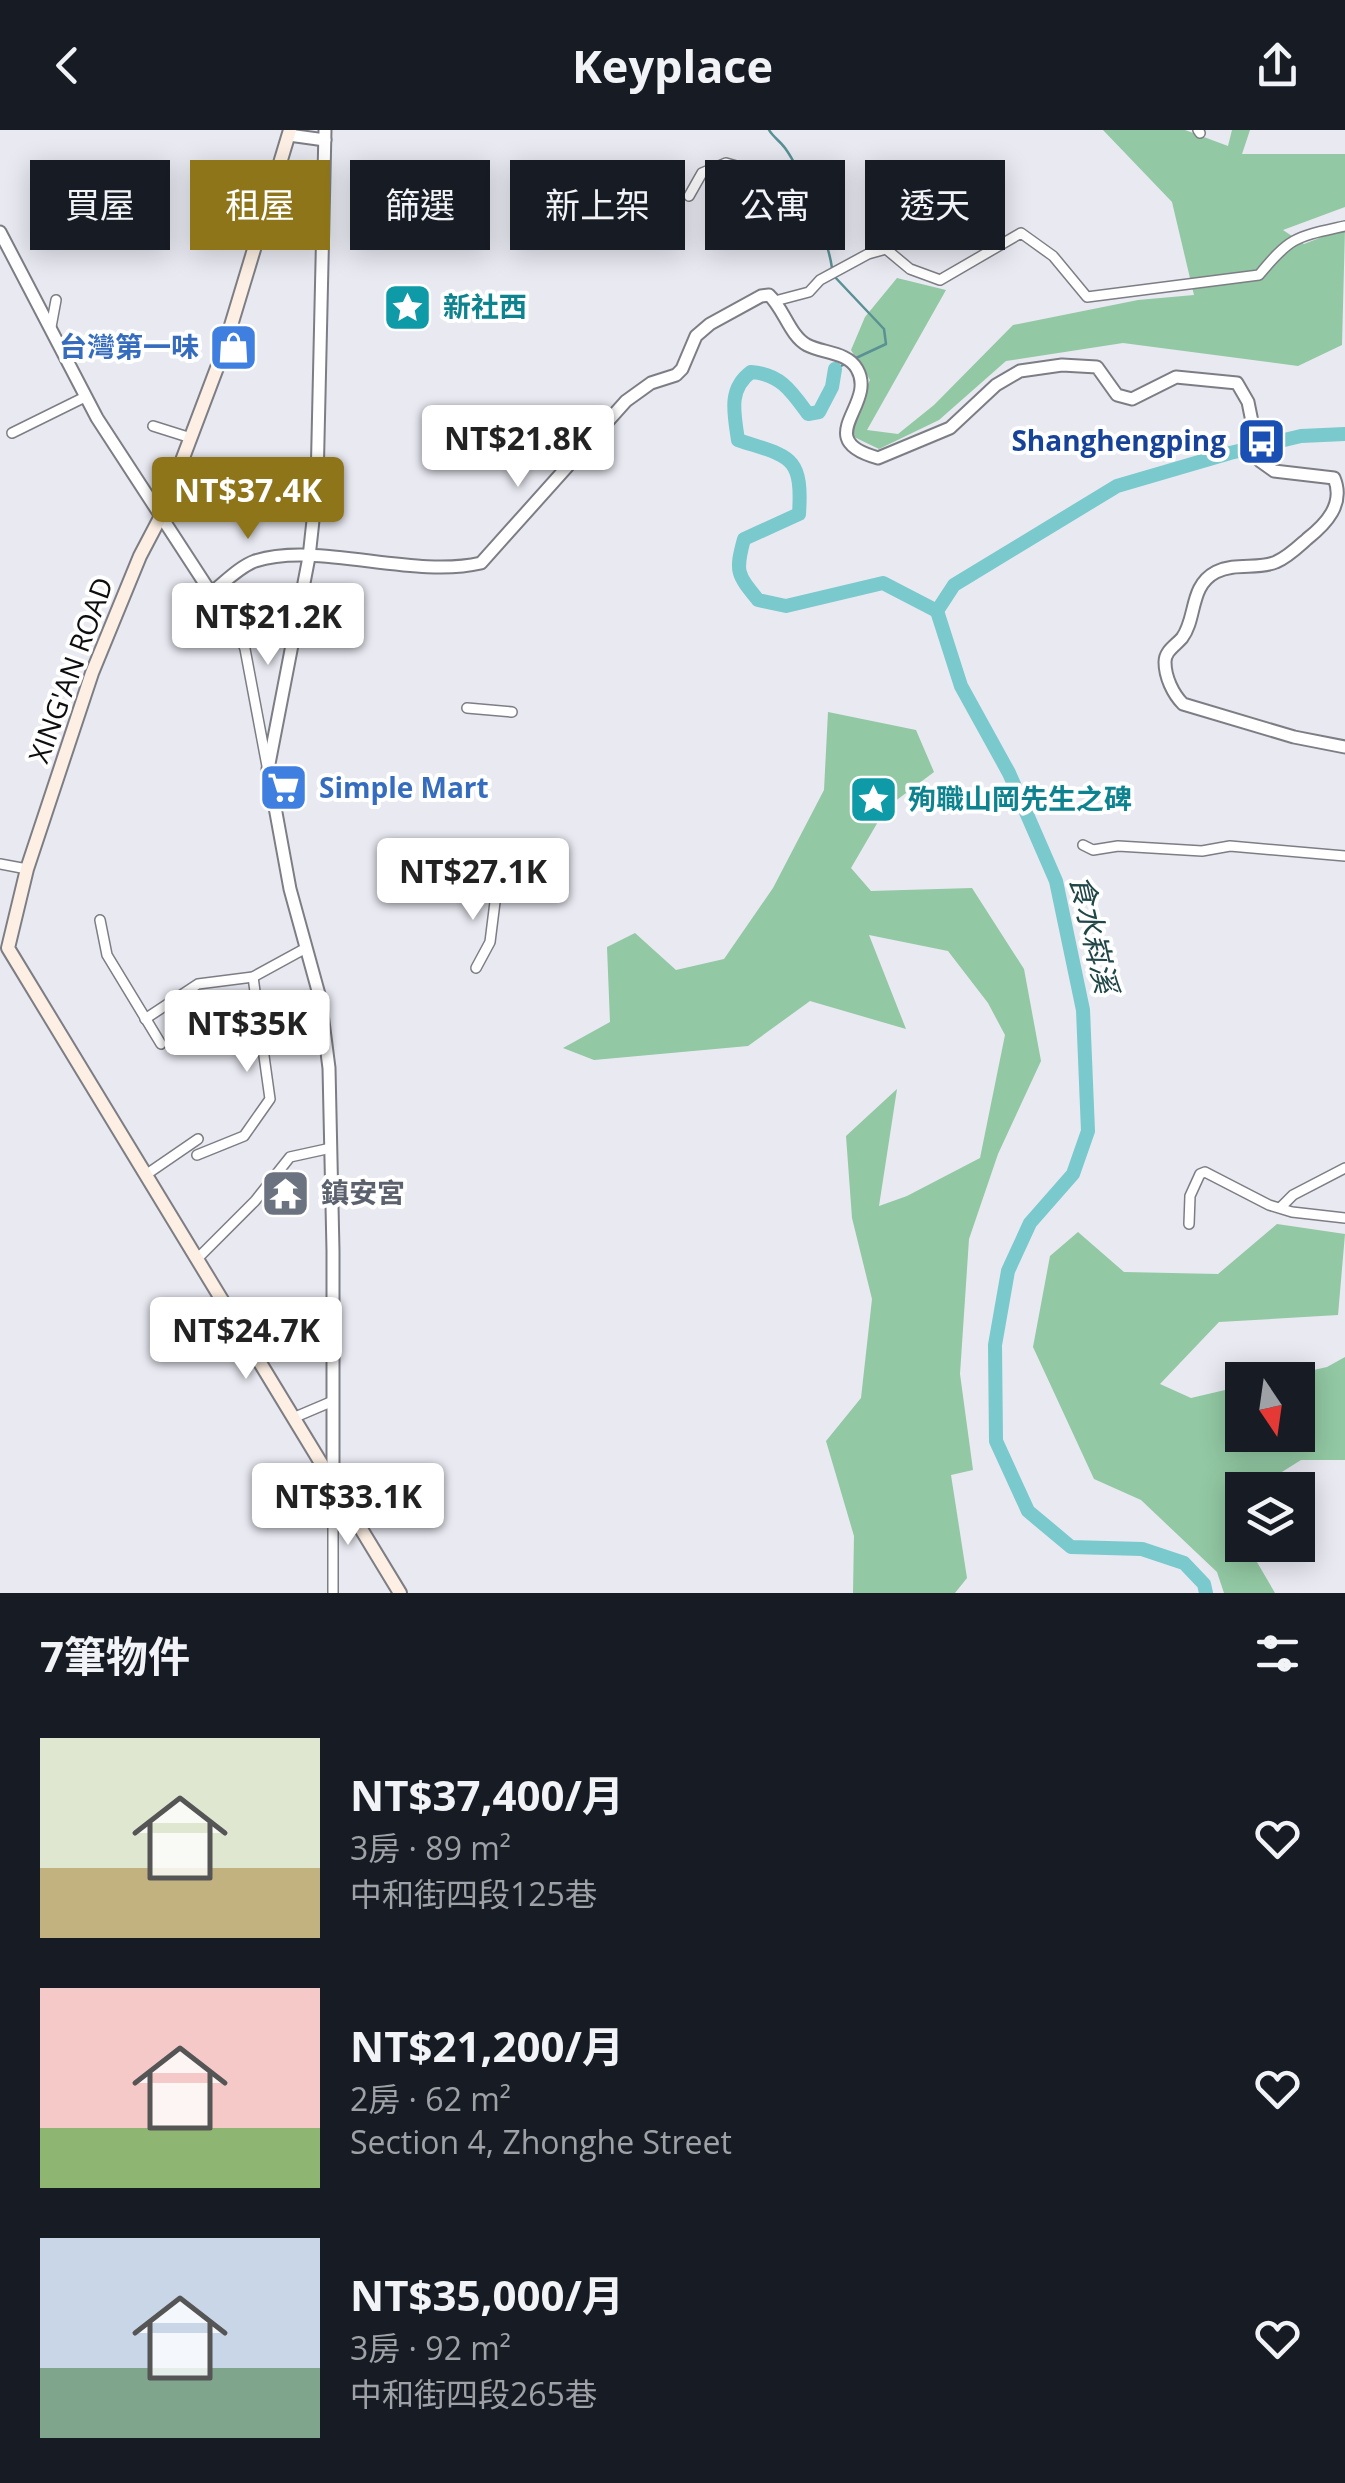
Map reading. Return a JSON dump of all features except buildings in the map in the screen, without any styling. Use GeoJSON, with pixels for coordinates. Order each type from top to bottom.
{"type":"FeatureCollection","features":[{"type":"Feature","properties":{"kind":"main road","name":"XING'AN ROAD"},"geometry":{"type":"LineString","coordinates":[[8,948],[26,869],[92,673],[140,556],[161,516],[222,352],[290,132]]}},
{"type":"Feature","properties":{"kind":"main road"},"geometry":{"type":"LineString","coordinates":[[8,948],[400,1593]]}},
{"type":"Feature","properties":{"kind":"street"},"geometry":{"type":"LineString","coordinates":[[268,769],[318,484],[325,135],[290,132]]}},
{"type":"Feature","properties":{"kind":"street"},"geometry":{"type":"LineString","coordinates":[[689,196],[705,172]]}},
{"type":"Feature","properties":{"kind":"street"},"geometry":{"type":"LineString","coordinates":[[775,300],[809,292],[820,280],[868,254],[886,249],[910,269],[940,280],[1022,233],[1052,256],[1087,298],[1259,275],[1285,244],[1314,232],[1345,226]]}},
{"type":"Feature","properties":{"kind":"street"},"geometry":{"type":"LineString","coordinates":[[0,232],[85,397],[211,593],[238,628],[245,649],[290,890],[320,998],[327,1053],[333,1251],[334,1593]]}},
{"type":"Feature","properties":{"kind":"street"},"geometry":{"type":"LineString","coordinates":[[211,593],[253,562],[272,558],[308,557],[410,566],[481,563],[626,401],[651,383],[676,376],[696,336],[710,324],[755,298],[769,295],[799,339],[845,358],[857,369],[861,388],[857,406],[846,425],[846,436],[856,450],[868,455],[887,456],[950,428],[996,385],[1020,371],[1075,364],[1097,367],[1117,395],[1132,399],[1176,376],[1237,383],[1248,402],[1260,461],[1274,471],[1340,478],[1338,511],[1274,564],[1235,566],[1206,580],[1196,593],[1184,636],[1164,661],[1172,691],[1183,704],[1345,748]]}},
{"type":"Feature","properties":{"kind":"street"},"geometry":{"type":"LineString","coordinates":[[51,327],[56,300]]}},
{"type":"Feature","properties":{"kind":"street"},"geometry":{"type":"LineString","coordinates":[[12,432],[85,397]]}},
{"type":"Feature","properties":{"kind":"street"},"geometry":{"type":"LineString","coordinates":[[153,426],[190,438]]}},
{"type":"Feature","properties":{"kind":"street"},"geometry":{"type":"LineString","coordinates":[[468,708],[512,712]]}},
{"type":"Feature","properties":{"kind":"street"},"geometry":{"type":"LineString","coordinates":[[1083,845],[1093,850],[1118,846],[1202,851],[1230,846],[1345,856]]}},
{"type":"Feature","properties":{"kind":"street"},"geometry":{"type":"LineString","coordinates":[[0,864],[26,869]]}},
{"type":"Feature","properties":{"kind":"street"},"geometry":{"type":"LineString","coordinates":[[476,968],[490,942],[496,886]]}},
{"type":"Feature","properties":{"kind":"street"},"geometry":{"type":"LineString","coordinates":[[100,920],[106,954],[161,1044]]}},
{"type":"Feature","properties":{"kind":"street"},"geometry":{"type":"LineString","coordinates":[[0,934],[8,948]]}},
{"type":"Feature","properties":{"kind":"street"},"geometry":{"type":"LineString","coordinates":[[145,1019],[198,984],[253,977],[306,948]]}},
{"type":"Feature","properties":{"kind":"street"},"geometry":{"type":"LineString","coordinates":[[197,1155],[244,1136],[270,1099],[253,977]]}},
{"type":"Feature","properties":{"kind":"street"},"geometry":{"type":"LineString","coordinates":[[147,1174],[198,1139]]}},
{"type":"Feature","properties":{"kind":"street"},"geometry":{"type":"LineString","coordinates":[[198,1258],[255,1200],[290,1156],[331,1148]]}},
{"type":"Feature","properties":{"kind":"street"},"geometry":{"type":"LineString","coordinates":[[1281,1207],[1292,1196],[1345,1168]]}},
{"type":"Feature","properties":{"kind":"street"},"geometry":{"type":"LineString","coordinates":[[1188,1224],[1190,1196],[1200,1174],[1205,1172],[1268,1205],[1345,1218]]}},
{"type":"Feature","properties":{"kind":"street"},"geometry":{"type":"LineString","coordinates":[[293,1418],[333,1401]]}},
{"type":"Feature","properties":{"kind":"green space"},"geometry":{"type":"Polygon","coordinates":[[[1103,130],[1185,130],[1228,146],[1232,130],[1250,130],[1242,154],[1345,154],[1345,207],[1283,230],[1304,244],[1345,228],[1342,345],[1298,366],[1123,343],[1006,361],[939,420],[879,449],[852,436],[856,409],[870,380],[851,350],[865,317],[897,278],[946,290],[867,430],[898,434],[934,405],[1013,325],[1138,300],[1194,295],[1172,202],[1103,130]]]}},
{"type":"Feature","properties":{"kind":"green space"},"geometry":{"type":"Polygon","coordinates":[[[828,712],[916,730],[934,772],[886,808],[851,868],[871,891],[972,888],[1024,969],[1041,1061],[998,1154],[969,1239],[960,1374],[973,1470],[951,1475],[967,1578],[955,1593],[853,1593],[854,1536],[826,1441],[861,1398],[872,1299],[852,1218],[846,1136],[897,1089],[879,1206],[980,1158],[1005,1035],[988,1003],[948,951],[869,935],[906,1029],[810,1001],[748,1046],[594,1060],[563,1048],[610,1022],[607,947],[635,933],[676,970],[724,959],[773,888],[824,790],[828,712]]]}},
{"type":"Feature","properties":{"kind":"green space"},"geometry":{"type":"Polygon","coordinates":[[[1277,1224],[1345,1234],[1338,1315],[1219,1322],[1160,1384],[1191,1398],[1225,1390],[1225,1452],[1315,1452],[1315,1370],[1345,1357],[1345,1460],[1301,1460],[1282,1472],[1225,1472],[1225,1562],[1257,1562],[1275,1593],[1224,1593],[1217,1572],[1141,1500],[1094,1479],[1033,1347],[1050,1256],[1078,1232],[1124,1272],[1218,1274],[1277,1224]]]}},
{"type":"Feature","properties":{"kind":"waterway"},"geometry":{"type":"LineString","coordinates":[[769,130],[799,173],[820,224],[832,268]]}},
{"type":"Feature","properties":{"kind":"waterway"},"geometry":{"type":"LineString","coordinates":[[833,275],[884,329],[886,344],[856,358]]}},
{"type":"Feature","properties":{"kind":"waterway"},"geometry":{"type":"LineString","coordinates":[[835,369],[845,364]]}},
{"type":"Feature","properties":{"kind":"waterway"},"geometry":{"type":"LineString","coordinates":[[835,369],[832,387],[819,412],[808,414],[791,392],[770,376],[751,372],[739,386],[734,402],[738,440],[789,461],[795,469],[800,494],[799,514],[744,539],[739,559],[742,578],[758,600],[786,606],[883,583],[937,611]]}},
{"type":"Feature","properties":{"kind":"waterway","name":"食水嵙溪"},"geometry":{"type":"LineString","coordinates":[[1206,1593],[1204,1584],[1184,1563],[1142,1549],[1071,1547],[1028,1511],[996,1441],[995,1345],[1008,1271],[1030,1223],[1073,1174],[1088,1131],[1083,1010],[1056,881],[1009,773],[961,686],[937,611],[954,585],[1117,486],[1301,436],[1345,434]]}},
{"type":"Feature","properties":{"kind":"place","name":"新社西"},"geometry":{"type":"Point","coordinates":[408,307]}},
{"type":"Feature","properties":{"kind":"place","name":"台灣第一味"},"geometry":{"type":"Point","coordinates":[234,347]}},
{"type":"Feature","properties":{"kind":"place","name":"Shanghengping"},"geometry":{"type":"Point","coordinates":[1261,441]}},
{"type":"Feature","properties":{"kind":"place","name":"Simple Mart"},"geometry":{"type":"Point","coordinates":[284,788]}},
{"type":"Feature","properties":{"kind":"place","name":"殉職山岡先生之碑"},"geometry":{"type":"Point","coordinates":[873,799]}},
{"type":"Feature","properties":{"kind":"place","name":"鎮安宮"},"geometry":{"type":"Point","coordinates":[286,1193]}}]}
